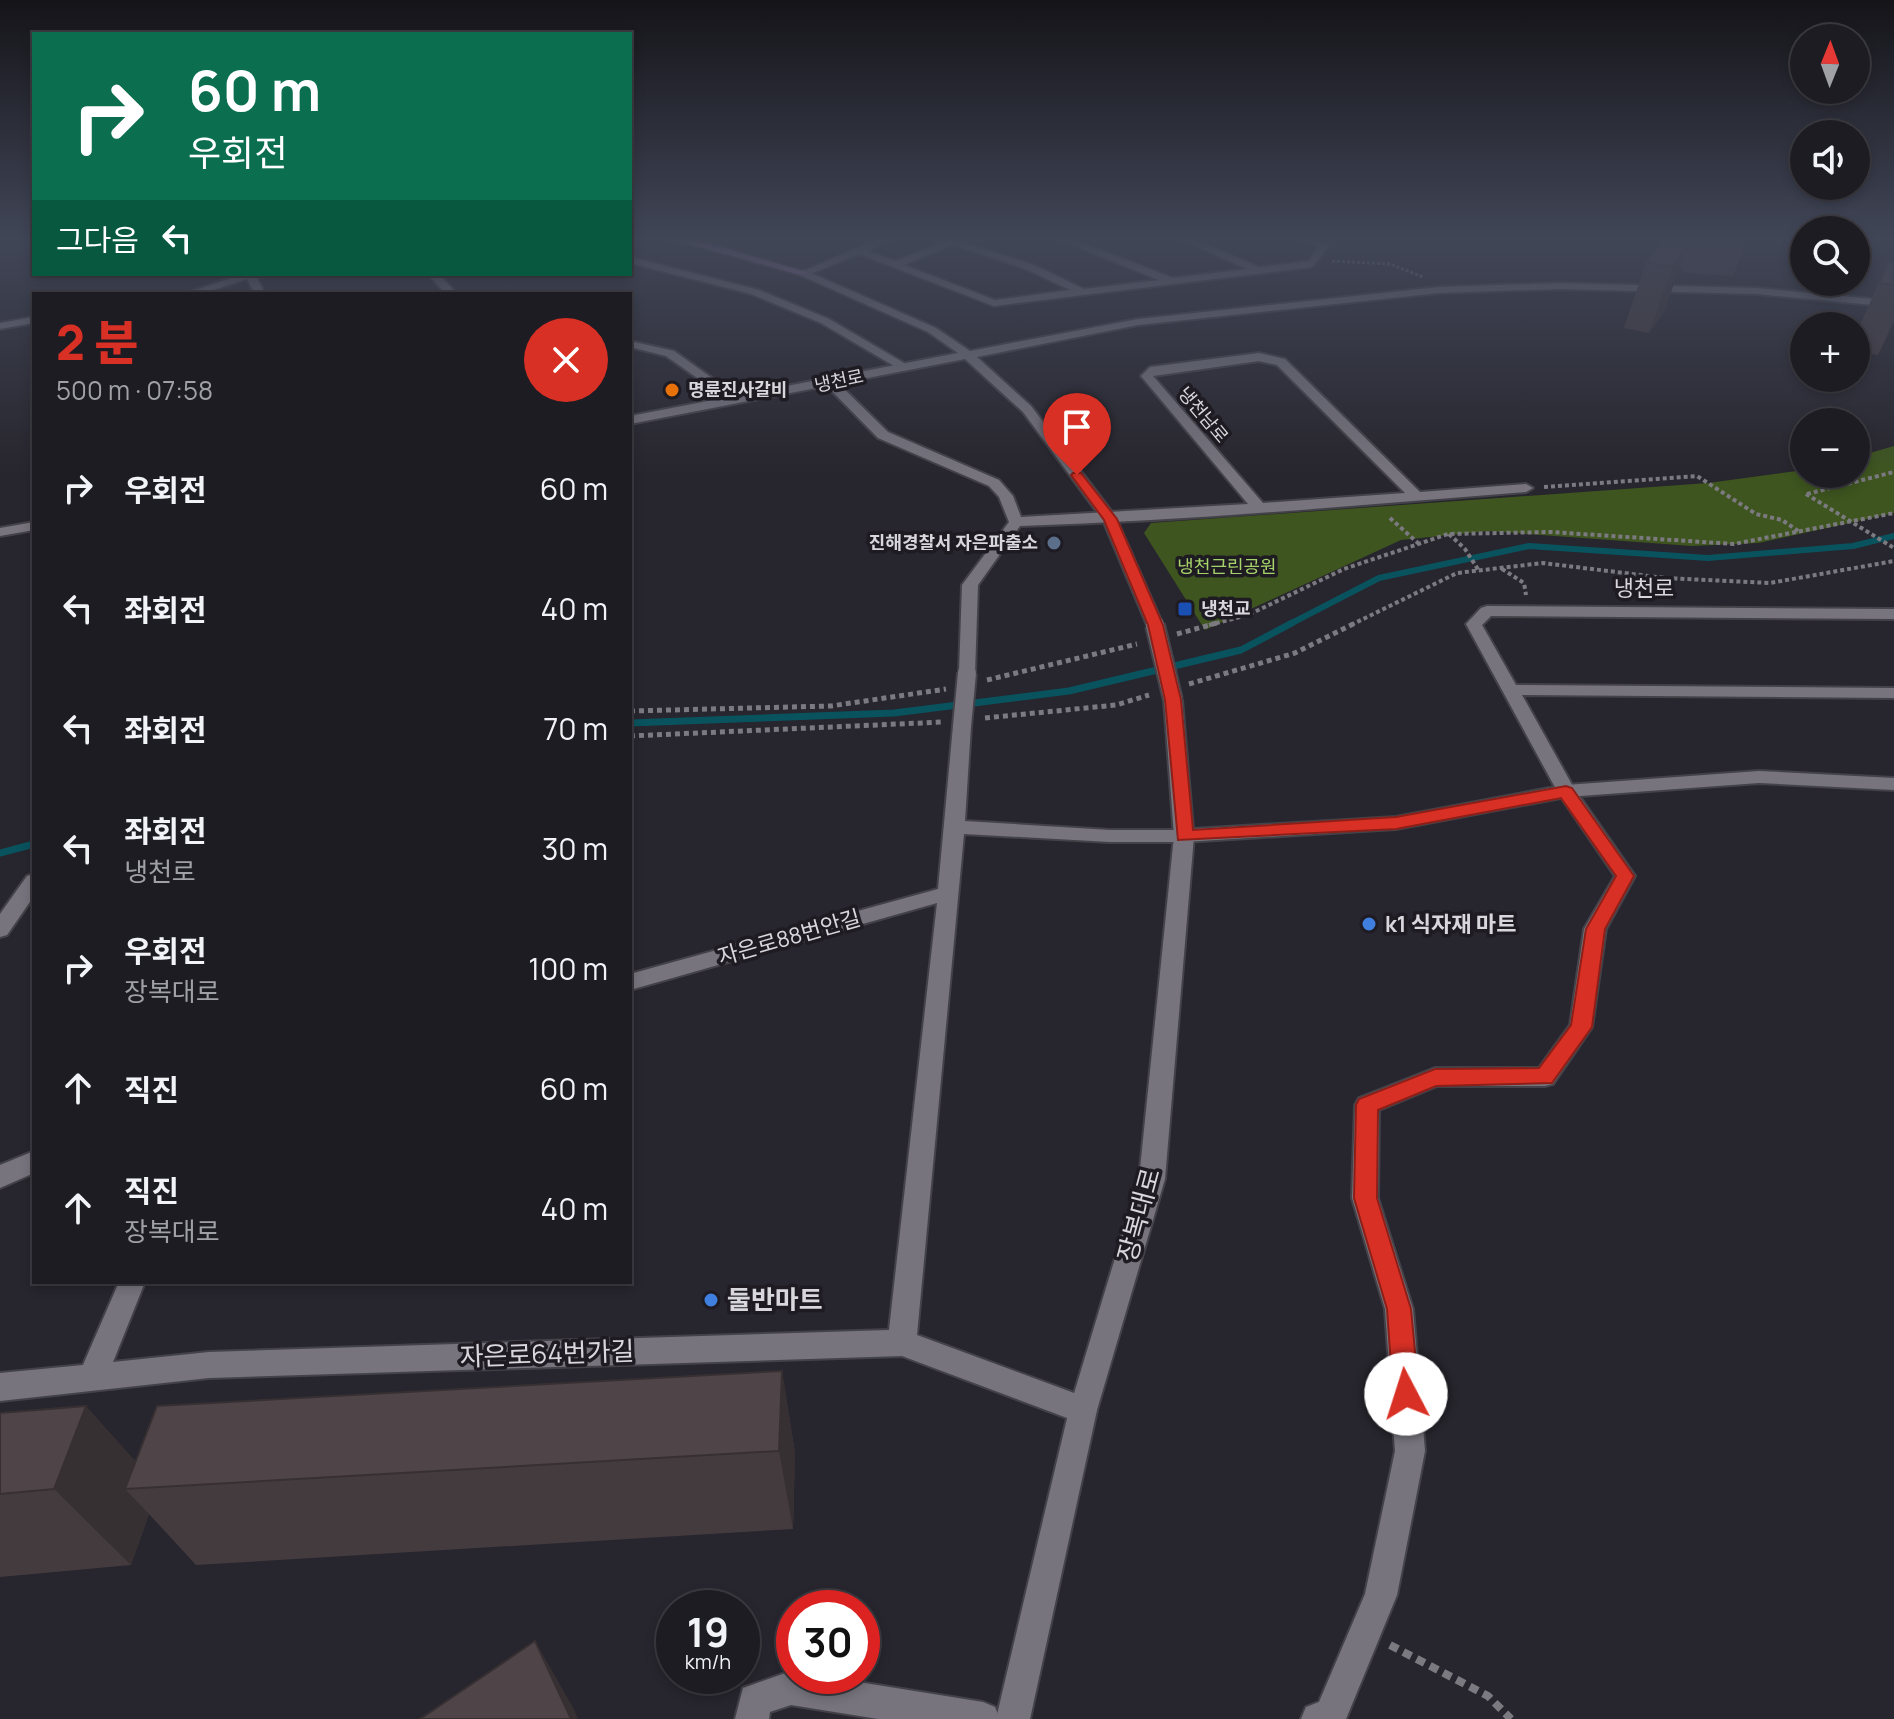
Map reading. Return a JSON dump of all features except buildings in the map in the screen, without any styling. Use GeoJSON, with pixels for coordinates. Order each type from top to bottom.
{"type":"FeatureCollection","features":[{"type":"Feature","properties":{"kind":"street","name":"냉천로"},"geometry":{"type":"LineString","coordinates":[[816,317],[905,367]]}},
{"type":"Feature","properties":{"kind":"street"},"geometry":{"type":"LineString","coordinates":[[903,317],[932,330],[967,354],[1027,409],[1110,519]]}},
{"type":"Feature","properties":{"kind":"street","name":"냉천로"},"geometry":{"type":"LineString","coordinates":[[632,420],[967,354],[1180,317]]}},
{"type":"Feature","properties":{"kind":"street"},"geometry":{"type":"LineString","coordinates":[[0,326],[32,320]]}},
{"type":"Feature","properties":{"kind":"street"},"geometry":{"type":"LineString","coordinates":[[632,344],[670,353],[737,400]]}},
{"type":"Feature","properties":{"kind":"street","name":"냉천남로"},"geometry":{"type":"LineString","coordinates":[[1259,508],[1147,376],[1150,371],[1259,357],[1281,362],[1417,497]]}},
{"type":"Feature","properties":{"kind":"street"},"geometry":{"type":"LineString","coordinates":[[831,383],[883,435],[994,483],[1006,496],[1016,522]]}},
{"type":"Feature","properties":{"kind":"street"},"geometry":{"type":"LineString","coordinates":[[1016,522],[1110,519],[1526,488]]}},
{"type":"Feature","properties":{"kind":"street","name":"장복대로"},"geometry":{"type":"LineString","coordinates":[[1013,1719],[1083,1410],[1152,1179],[1184,836],[1170,693],[1155,625],[1110,519]]}},
{"type":"Feature","properties":{"kind":"street"},"geometry":{"type":"LineString","coordinates":[[902,1343],[955,827],[960,722],[967,673],[970,585],[1016,522]]}},
{"type":"Feature","properties":{"kind":"street"},"geometry":{"type":"LineString","coordinates":[[0,532],[32,526]]}},
{"type":"Feature","properties":{"kind":"street","name":"냉천로"},"geometry":{"type":"LineString","coordinates":[[1365,1632],[1381,1595],[1410,1451],[1399,1309],[1365,1198],[1367,1105],[1435,1077],[1545,1077],[1581,1027],[1595,929],[1625,876],[1566,791],[1474,624],[1487,611],[1894,614]]}},
{"type":"Feature","properties":{"kind":"street"},"geometry":{"type":"LineString","coordinates":[[1510,690],[1894,693]]}},
{"type":"Feature","properties":{"kind":"street"},"geometry":{"type":"LineString","coordinates":[[955,827],[1110,836],[1184,836],[1396,823],[1566,791],[1759,777],[1894,784]]}},
{"type":"Feature","properties":{"kind":"street"},"geometry":{"type":"LineString","coordinates":[[0,930],[32,884]]}},
{"type":"Feature","properties":{"kind":"street","name":"자은로88번안길"},"geometry":{"type":"LineString","coordinates":[[632,981],[948,893]]}},
{"type":"Feature","properties":{"kind":"street"},"geometry":{"type":"LineString","coordinates":[[0,1177],[32,1162]]}},
{"type":"Feature","properties":{"kind":"street"},"geometry":{"type":"LineString","coordinates":[[92,1378],[131,1284]]}},
{"type":"Feature","properties":{"kind":"street","name":"자은로64번가길"},"geometry":{"type":"LineString","coordinates":[[0,1387],[209,1365],[902,1343],[1083,1410]]}},
{"type":"Feature","properties":{"kind":"street"},"geometry":{"type":"LineString","coordinates":[[1318,1719],[1330,1716],[1365,1632]]}},
{"type":"Feature","properties":{"kind":"street"},"geometry":{"type":"LineString","coordinates":[[752,1719],[755,1700],[791,1688],[983,1719]]}},
{"type":"Feature","properties":{"kind":"path"},"geometry":{"type":"LineString","coordinates":[[1893,547],[1806,494],[1894,472]]}},
{"type":"Feature","properties":{"kind":"path"},"geometry":{"type":"LineString","coordinates":[[1526,488],[1697,476],[1756,514],[1782,520],[1799,531]]}},
{"type":"Feature","properties":{"kind":"path"},"geometry":{"type":"LineString","coordinates":[[1355,501],[1396,521],[1419,544]]}},
{"type":"Feature","properties":{"kind":"path"},"geometry":{"type":"LineString","coordinates":[[1344,569],[1448,534],[1551,532],[1734,544],[1894,513]]}},
{"type":"Feature","properties":{"kind":"path"},"geometry":{"type":"LineString","coordinates":[[1448,534],[1467,551],[1477,568]]}},
{"type":"Feature","properties":{"kind":"path"},"geometry":{"type":"LineString","coordinates":[[632,736],[960,722],[1116,705],[1170,693],[1295,653],[1457,573],[1477,568],[1543,563],[1665,578],[1770,583],[1894,561]]}},
{"type":"Feature","properties":{"kind":"path"},"geometry":{"type":"LineString","coordinates":[[1501,568],[1524,583],[1529,611]]}},
{"type":"Feature","properties":{"kind":"path"},"geometry":{"type":"LineString","coordinates":[[632,711],[831,706],[924,694]]}},
{"type":"Feature","properties":{"kind":"path"},"geometry":{"type":"LineString","coordinates":[[1365,1632],[1488,1696],[1511,1719]]}},
{"type":"Feature","properties":{"kind":"green space","name":"냉천근린공원"},"geometry":{"type":"Polygon","coordinates":[[[1894,446],[1894,513],[1759,543],[1692,546],[1488,531],[1401,540],[1205,630],[1144,533],[1151,523],[1708,483],[1790,472],[1790,488],[1870,488],[1870,453],[1894,446]]]}},
{"type":"Feature","properties":{"kind":"waterway"},"geometry":{"type":"LineString","coordinates":[[1288,625],[1379,578],[1529,546],[1708,558],[1853,546],[1894,536]]}},
{"type":"Feature","properties":{"kind":"waterway"},"geometry":{"type":"LineString","coordinates":[[632,723],[894,713],[1069,691],[1241,650],[1292,623]]}},
{"type":"Feature","properties":{"kind":"waterway"},"geometry":{"type":"LineString","coordinates":[[0,853],[32,845]]}},
{"type":"Feature","properties":{"kind":"place","name":"명륜진사갈비"},"geometry":{"type":"Point","coordinates":[672,390]}},
{"type":"Feature","properties":{"kind":"place","name":"진해경찰서 자은파출소"},"geometry":{"type":"Point","coordinates":[1054,543]}},
{"type":"Feature","properties":{"kind":"place","name":"냉천교"},"geometry":{"type":"Point","coordinates":[1185,609]}},
{"type":"Feature","properties":{"kind":"place","name":"k1 식자재 마트"},"geometry":{"type":"Point","coordinates":[1369,924]}},
{"type":"Feature","properties":{"kind":"place","name":"둘반마트"},"geometry":{"type":"Point","coordinates":[711,1300]}},
{"type":"Feature","properties":{"kind":"route"},"geometry":{"type":"LineString","coordinates":[[1077,475],[1110,519],[1155,625],[1173,700],[1184,836],[1396,823],[1566,791],[1625,876],[1595,929],[1581,1027],[1545,1077],[1435,1077],[1367,1105],[1365,1198],[1399,1309],[1406,1394]]}}]}
